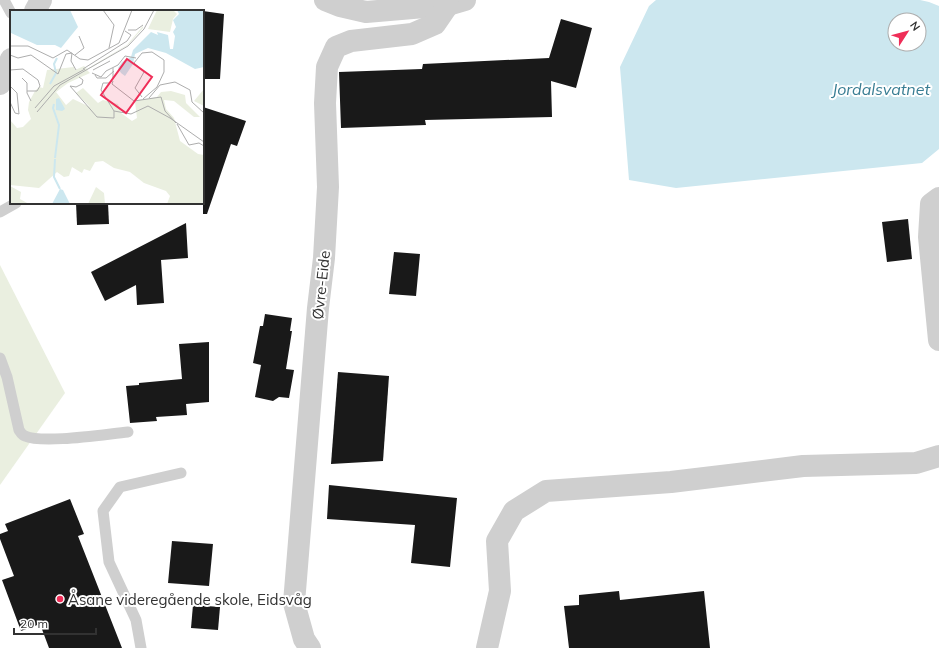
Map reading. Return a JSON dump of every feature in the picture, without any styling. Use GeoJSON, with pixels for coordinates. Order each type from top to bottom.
{"type":"FeatureCollection","features":[{"type":"Feature","properties":{"kind":"street"},"geometry":{"type":"LineString","coordinates":[[36,10],[41,0]]}},
{"type":"Feature","properties":{"kind":"street"},"geometry":{"type":"LineString","coordinates":[[325,0],[340,6],[366,12],[456,2]]}},
{"type":"Feature","properties":{"kind":"street","name":"Øvre-Eide"},"geometry":{"type":"LineString","coordinates":[[310,648],[304,639],[294,603],[318,308],[324,258],[328,187],[325,103],[327,67],[336,47],[351,41],[412,34],[435,24],[456,2]]}},
{"type":"Feature","properties":{"kind":"street"},"geometry":{"type":"LineString","coordinates":[[0,84],[10,61]]}},
{"type":"Feature","properties":{"kind":"street"},"geometry":{"type":"LineString","coordinates":[[939,198],[931,204],[929,237],[939,340]]}},
{"type":"Feature","properties":{"kind":"street"},"geometry":{"type":"LineString","coordinates":[[487,648],[500,591],[497,541],[514,511],[546,491],[671,482],[803,466],[916,463],[939,456]]}},
{"type":"Feature","properties":{"kind":"lane"},"geometry":{"type":"LineString","coordinates":[[4,0],[10,11]]}},
{"type":"Feature","properties":{"kind":"lane"},"geometry":{"type":"LineString","coordinates":[[0,212],[14,204]]}},
{"type":"Feature","properties":{"kind":"lane"},"geometry":{"type":"LineString","coordinates":[[0,358],[7,377],[19,430],[26,437],[48,439],[128,432]]}},
{"type":"Feature","properties":{"kind":"lane"},"geometry":{"type":"LineString","coordinates":[[141,648],[136,620],[109,562],[103,511],[120,487],[181,473]]}},
{"type":"Feature","properties":{"kind":"shaded area"},"geometry":{"type":"Polygon","coordinates":[[[0,265],[65,393],[0,485],[0,265]]]}},
{"type":"Feature","properties":{"kind":"water","name":"Jordalsvatnet"},"geometry":{"type":"Polygon","coordinates":[[[656,0],[920,0],[929,2],[939,6],[939,149],[922,163],[676,188],[629,180],[620,67],[649,6],[656,0]]]}},
{"type":"Feature","properties":{"kind":"building"},"geometry":{"type":"Polygon","coordinates":[[[204,11],[224,14],[220,79],[204,79],[204,11]]]}},
{"type":"Feature","properties":{"kind":"building"},"geometry":{"type":"Polygon","coordinates":[[[561,19],[592,28],[576,88],[551,81],[552,117],[425,120],[426,125],[341,128],[339,72],[422,69],[423,64],[549,58],[561,19]]]}},
{"type":"Feature","properties":{"kind":"building"},"geometry":{"type":"Polygon","coordinates":[[[204,107],[246,121],[237,146],[231,144],[207,214],[203,214],[204,107]]]}},
{"type":"Feature","properties":{"kind":"building"},"geometry":{"type":"Polygon","coordinates":[[[76,204],[108,204],[109,224],[77,225],[76,204]]]}},
{"type":"Feature","properties":{"kind":"building"},"geometry":{"type":"Polygon","coordinates":[[[908,219],[912,259],[887,262],[882,222],[908,219]]]}},
{"type":"Feature","properties":{"kind":"building"},"geometry":{"type":"Polygon","coordinates":[[[186,223],[188,258],[161,260],[164,303],[137,305],[136,285],[105,301],[91,272],[186,223]]]}},
{"type":"Feature","properties":{"kind":"building"},"geometry":{"type":"Polygon","coordinates":[[[394,252],[420,254],[416,296],[389,294],[394,252]]]}},
{"type":"Feature","properties":{"kind":"building"},"geometry":{"type":"Polygon","coordinates":[[[265,314],[292,318],[290,331],[292,331],[286,369],[294,370],[289,398],[279,397],[273,401],[255,397],[261,365],[253,363],[260,326],[263,326],[265,314]]]}},
{"type":"Feature","properties":{"kind":"building"},"geometry":{"type":"Polygon","coordinates":[[[209,342],[209,402],[186,404],[187,415],[156,417],[157,421],[130,423],[126,386],[139,385],[139,383],[182,379],[179,344],[209,342]]]}},
{"type":"Feature","properties":{"kind":"building"},"geometry":{"type":"Polygon","coordinates":[[[338,372],[389,376],[383,461],[331,464],[338,372]]]}},
{"type":"Feature","properties":{"kind":"building"},"geometry":{"type":"Polygon","coordinates":[[[329,485],[457,498],[450,567],[411,563],[415,525],[327,519],[329,485]]]}},
{"type":"Feature","properties":{"kind":"building"},"geometry":{"type":"Polygon","coordinates":[[[70,499],[84,534],[78,536],[122,648],[49,648],[40,624],[21,631],[2,580],[14,576],[0,539],[0,534],[8,531],[5,524],[70,499]]]}},
{"type":"Feature","properties":{"kind":"building"},"geometry":{"type":"Polygon","coordinates":[[[172,541],[213,544],[209,586],[168,583],[172,541]]]}},
{"type":"Feature","properties":{"kind":"building"},"geometry":{"type":"Polygon","coordinates":[[[619,591],[620,600],[704,591],[710,648],[569,648],[564,606],[579,605],[579,595],[619,591]]]}},
{"type":"Feature","properties":{"kind":"building"},"geometry":{"type":"Polygon","coordinates":[[[193,605],[220,607],[218,630],[191,628],[193,605]]]}},
{"type":"Feature","properties":{"kind":"place","name":"Åsane videregående skole, Eidsvåg"},"geometry":{"type":"Point","coordinates":[60,599]}}]}
